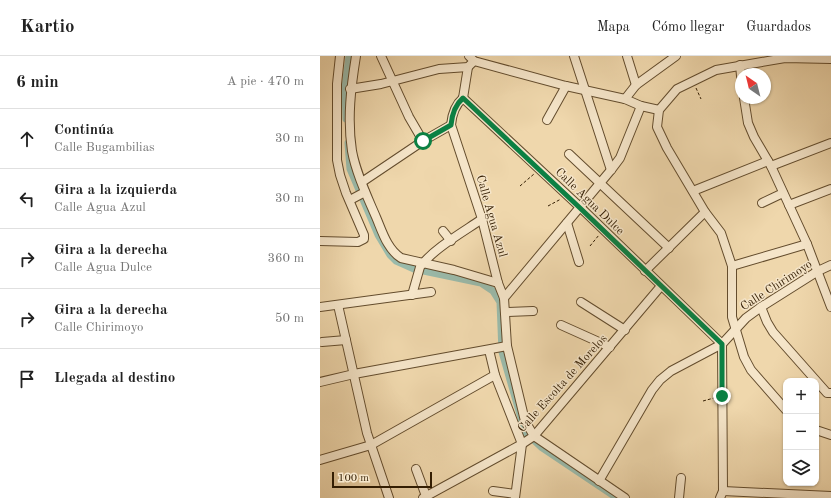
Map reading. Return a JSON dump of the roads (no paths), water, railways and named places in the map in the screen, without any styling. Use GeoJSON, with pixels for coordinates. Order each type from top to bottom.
{"type":"FeatureCollection","features":[{"type":"Feature","properties":{"kind":"street"},"geometry":{"type":"LineString","coordinates":[[340,56],[337,84],[337,160],[340,175],[358,196],[392,249],[401,258],[420,268],[454,270],[498,283]]}},
{"type":"Feature","properties":{"kind":"street"},"geometry":{"type":"LineString","coordinates":[[320,241],[358,242],[364,239],[358,196],[362,182],[356,168],[352,151],[350,129],[350,89],[356,56]]}},
{"type":"Feature","properties":{"kind":"street"},"geometry":{"type":"LineString","coordinates":[[381,56],[409,117],[423,141]]}},
{"type":"Feature","properties":{"kind":"street"},"geometry":{"type":"LineString","coordinates":[[574,56],[612,170]]}},
{"type":"Feature","properties":{"kind":"street"},"geometry":{"type":"LineString","coordinates":[[627,56],[636,85]]}},
{"type":"Feature","properties":{"kind":"street"},"geometry":{"type":"LineString","coordinates":[[625,99],[636,85],[676,56]]}},
{"type":"Feature","properties":{"kind":"street"},"geometry":{"type":"LineString","coordinates":[[783,407],[751,370],[744,357],[732,317],[732,266],[721,233],[705,212],[667,148],[657,126],[659,110],[677,89],[716,70],[784,57],[831,59]]}},
{"type":"Feature","properties":{"kind":"street"},"geometry":{"type":"LineString","coordinates":[[362,182],[423,141],[451,125],[454,110],[463,98],[471,61]]}},
{"type":"Feature","properties":{"kind":"street"},"geometry":{"type":"LineString","coordinates":[[350,89],[381,84],[471,61],[566,86],[625,99],[641,106],[659,110]]}},
{"type":"Feature","properties":{"kind":"street"},"geometry":{"type":"LineString","coordinates":[[547,120],[566,86]]}},
{"type":"Feature","properties":{"kind":"street","name":"Calle Agua Dulce"},"geometry":{"type":"LineString","coordinates":[[463,98],[722,344]]}},
{"type":"Feature","properties":{"kind":"street"},"geometry":{"type":"LineString","coordinates":[[745,104],[748,123],[760,149],[770,164],[807,244],[831,307]]}},
{"type":"Feature","properties":{"kind":"street"},"geometry":{"type":"LineString","coordinates":[[504,298],[612,170],[620,158],[641,106]]}},
{"type":"Feature","properties":{"kind":"street","name":"Calle Agua Azul"},"geometry":{"type":"LineString","coordinates":[[451,125],[482,219],[498,283],[504,298],[506,312],[504,346],[525,421],[528,440]]}},
{"type":"Feature","properties":{"kind":"street"},"geometry":{"type":"LineString","coordinates":[[693,191],[831,143]]}},
{"type":"Feature","properties":{"kind":"street"},"geometry":{"type":"LineString","coordinates":[[569,154],[669,248]]}},
{"type":"Feature","properties":{"kind":"street"},"geometry":{"type":"LineString","coordinates":[[789,205],[831,189]]}},
{"type":"Feature","properties":{"kind":"street"},"geometry":{"type":"LineString","coordinates":[[762,203],[783,193]]}},
{"type":"Feature","properties":{"kind":"street"},"geometry":{"type":"LineString","coordinates":[[645,271],[705,212]]}},
{"type":"Feature","properties":{"kind":"street"},"geometry":{"type":"LineString","coordinates":[[412,295],[420,268],[431,255],[482,219]]}},
{"type":"Feature","properties":{"kind":"street"},"geometry":{"type":"LineString","coordinates":[[567,223],[579,262]]}},
{"type":"Feature","properties":{"kind":"street"},"geometry":{"type":"LineString","coordinates":[[443,231],[451,241]]}},
{"type":"Feature","properties":{"kind":"street"},"geometry":{"type":"LineString","coordinates":[[732,266],[807,244]]}},
{"type":"Feature","properties":{"kind":"street","name":"Calle Chirimoyo"},"geometry":{"type":"LineString","coordinates":[[722,344],[746,318],[761,307],[831,264]]}},
{"type":"Feature","properties":{"kind":"street","name":"Calle Escolta de Morelos"},"geometry":{"type":"LineString","coordinates":[[424,497],[528,440],[625,330],[661,286]]}},
{"type":"Feature","properties":{"kind":"street"},"geometry":{"type":"LineString","coordinates":[[320,306],[338,305],[431,292]]}},
{"type":"Feature","properties":{"kind":"street"},"geometry":{"type":"LineString","coordinates":[[581,302],[625,330]]}},
{"type":"Feature","properties":{"kind":"street"},"geometry":{"type":"LineString","coordinates":[[338,305],[371,445],[389,498]]}},
{"type":"Feature","properties":{"kind":"street"},"geometry":{"type":"LineString","coordinates":[[761,307],[773,332],[828,393],[831,394]]}},
{"type":"Feature","properties":{"kind":"street"},"geometry":{"type":"LineString","coordinates":[[506,312],[533,311]]}},
{"type":"Feature","properties":{"kind":"street"},"geometry":{"type":"LineString","coordinates":[[561,325],[610,347]]}},
{"type":"Feature","properties":{"kind":"street"},"geometry":{"type":"LineString","coordinates":[[322,342],[346,340]]}},
{"type":"Feature","properties":{"kind":"street"},"geometry":{"type":"LineString","coordinates":[[599,482],[652,390],[660,380],[672,371],[722,344],[721,495],[792,497],[831,496]]}},
{"type":"Feature","properties":{"kind":"street"},"geometry":{"type":"LineString","coordinates":[[320,382],[354,374],[491,350],[504,346]]}},
{"type":"Feature","properties":{"kind":"street"},"geometry":{"type":"LineString","coordinates":[[491,350],[495,375],[528,440],[625,498]]}},
{"type":"Feature","properties":{"kind":"street"},"geometry":{"type":"LineString","coordinates":[[320,460],[371,445],[495,375]]}},
{"type":"Feature","properties":{"kind":"street"},"geometry":{"type":"LineString","coordinates":[[819,431],[831,435]]}},
{"type":"Feature","properties":{"kind":"street"},"geometry":{"type":"LineString","coordinates":[[493,491],[515,496],[528,440]]}},
{"type":"Feature","properties":{"kind":"street"},"geometry":{"type":"LineString","coordinates":[[416,469],[424,497]]}},
{"type":"Feature","properties":{"kind":"street"},"geometry":{"type":"LineString","coordinates":[[679,498],[682,478]]}},
{"type":"Feature","properties":{"kind":"waterway"},"geometry":{"type":"LineString","coordinates":[[346,119],[345,87],[349,56]]}},
{"type":"Feature","properties":{"kind":"waterway"},"geometry":{"type":"LineString","coordinates":[[348,143],[350,169],[378,235],[390,255],[396,261],[414,269],[481,283],[493,291],[500,302],[502,352],[525,432],[541,447],[617,498]]}}]}
